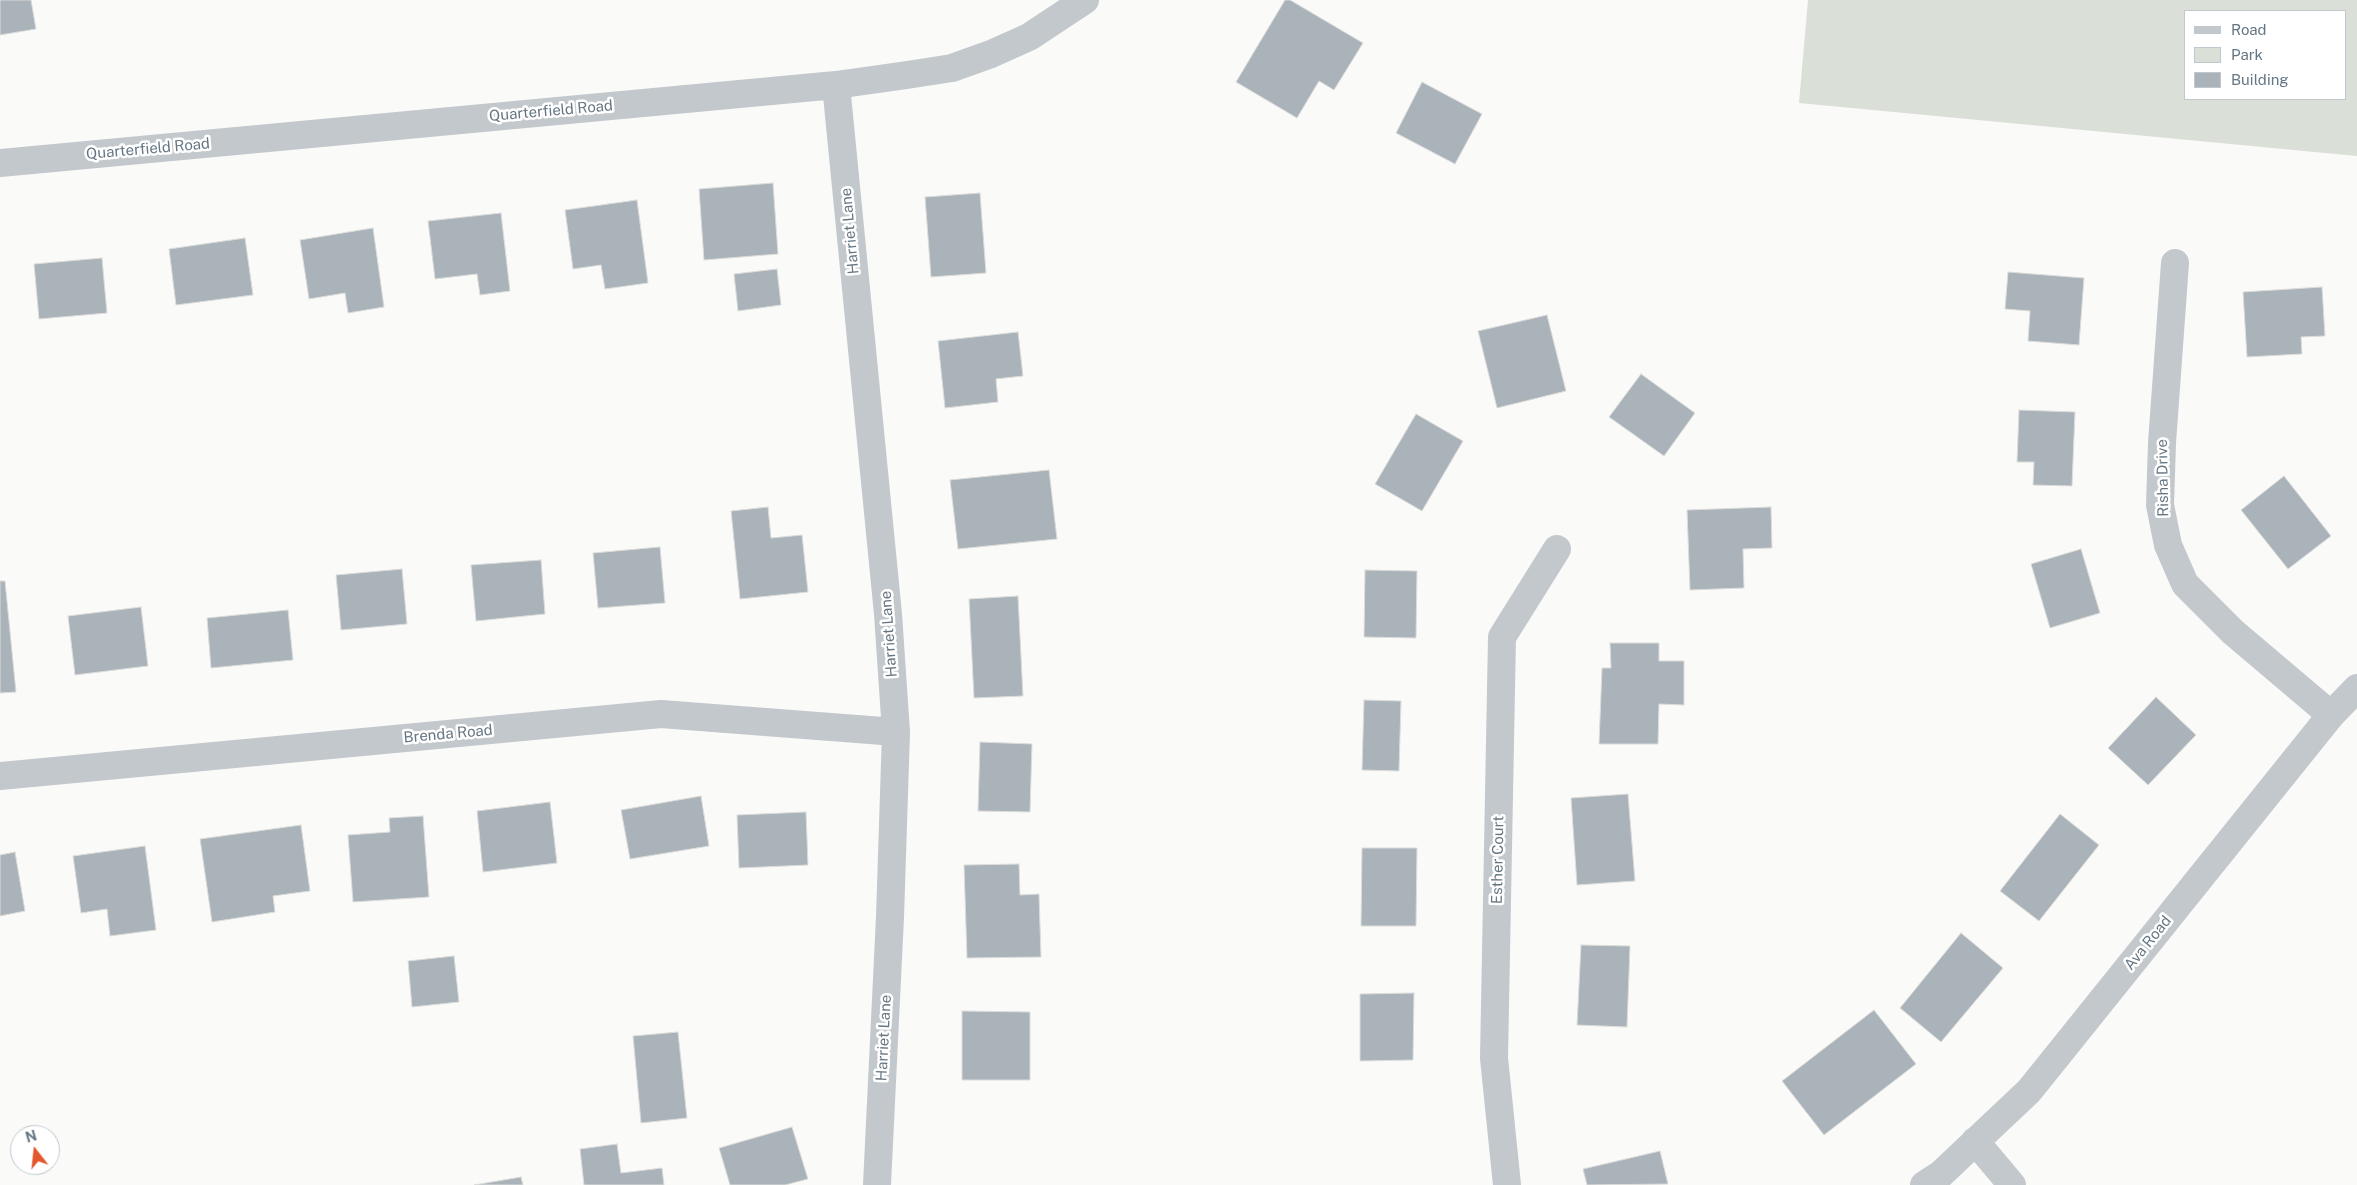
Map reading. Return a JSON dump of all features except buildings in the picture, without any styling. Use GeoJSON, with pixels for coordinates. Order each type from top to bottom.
{"type":"FeatureCollection","features":[{"type":"Feature","properties":{"kind":"street","name":"Quarterfield Road"},"geometry":{"type":"LineString","coordinates":[[0,163],[836,85],[952,68],[1029,38],[1085,0]]}},
{"type":"Feature","properties":{"kind":"street","name":"Harriet Lane"},"geometry":{"type":"LineString","coordinates":[[836,85],[888,614],[896,732],[890,917],[877,1185]]}},
{"type":"Feature","properties":{"kind":"street","name":"Risha Drive"},"geometry":{"type":"LineString","coordinates":[[2176,263],[2162,452],[2160,505],[2168,545],[2185,584],[2233,632],[2330,714]]}},
{"type":"Feature","properties":{"kind":"street","name":"Esther Court"},"geometry":{"type":"LineString","coordinates":[[1507,1185],[1494,1058],[1502,637],[1557,549]]}},
{"type":"Feature","properties":{"kind":"street","name":"Ava Road"},"geometry":{"type":"LineString","coordinates":[[1924,1185],[1941,1174],[2029,1091],[2330,714],[2357,688]]}},
{"type":"Feature","properties":{"kind":"street","name":"Brenda Road"},"geometry":{"type":"LineString","coordinates":[[0,776],[661,714],[896,732]]}},
{"type":"Feature","properties":{"kind":"street"},"geometry":{"type":"LineString","coordinates":[[1975,1141],[2012,1185]]}},
{"type":"Feature","properties":{"kind":"green space"},"geometry":{"type":"Polygon","coordinates":[[[1808,0],[2357,0],[2357,156],[1799,103],[1808,0]]]}}]}
